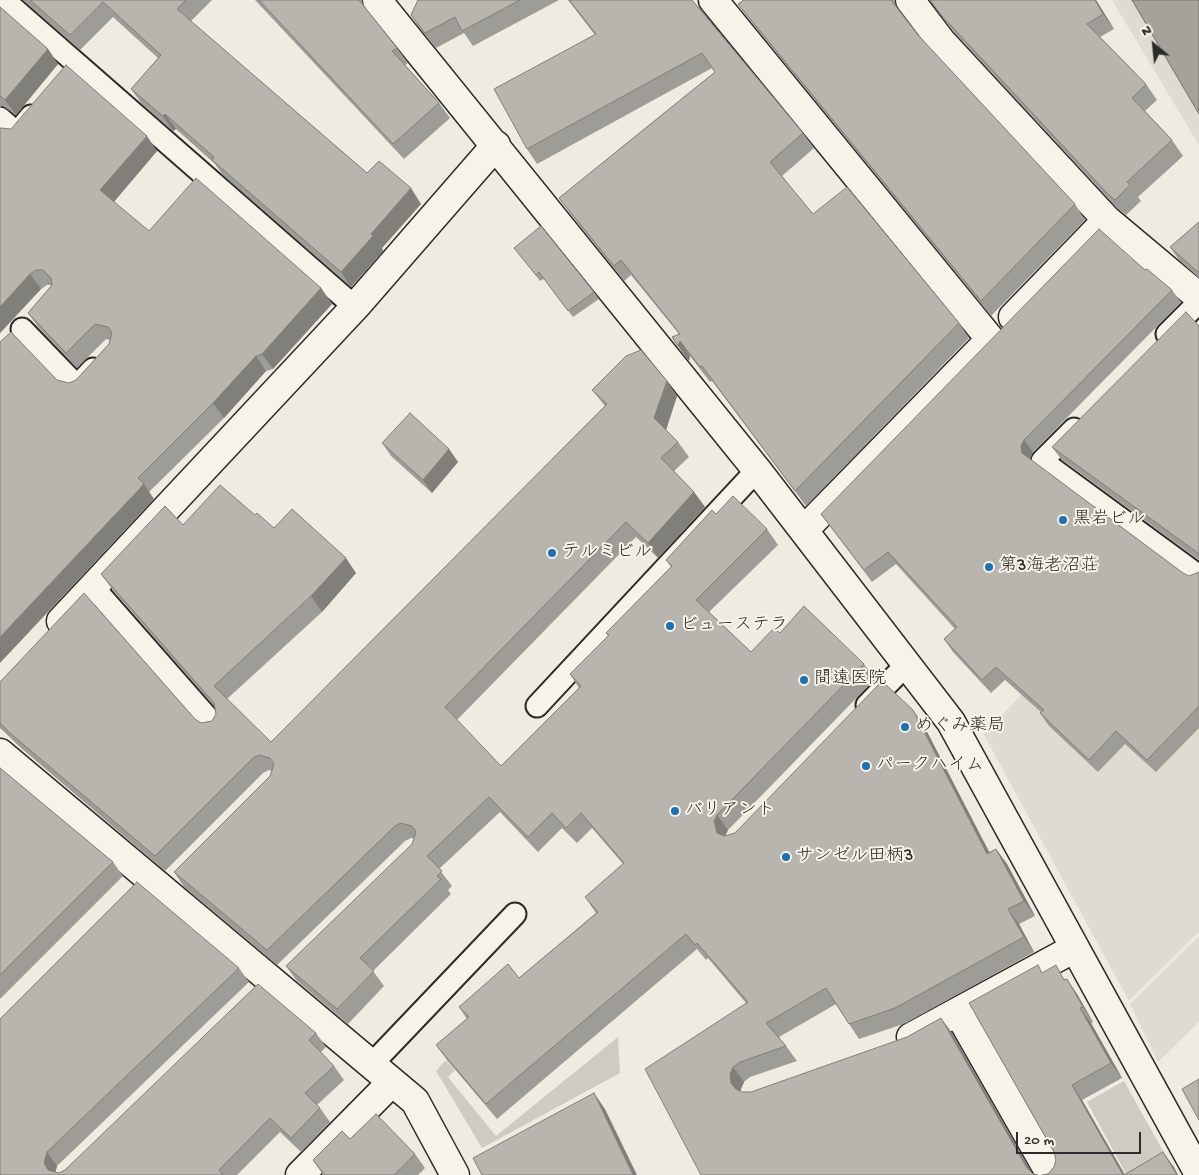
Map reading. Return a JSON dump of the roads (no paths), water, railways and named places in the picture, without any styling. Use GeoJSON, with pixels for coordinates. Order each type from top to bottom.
{"type":"FeatureCollection","features":[{"type":"Feature","properties":{"kind":"street"},"geometry":{"type":"LineString","coordinates":[[377,0],[409,20],[496,145],[757,470],[951,722],[1199,1174]]}},
{"type":"Feature","properties":{"kind":"street"},"geometry":{"type":"LineString","coordinates":[[713,0],[991,340]]}},
{"type":"Feature","properties":{"kind":"street"},"geometry":{"type":"LineString","coordinates":[[910,0],[941,41],[1107,220],[1199,297]]}},
{"type":"Feature","properties":{"kind":"street"},"geometry":{"type":"LineString","coordinates":[[47,636],[355,307],[496,145]]}},
{"type":"Feature","properties":{"kind":"street"},"geometry":{"type":"LineString","coordinates":[[804,530],[1107,220]]}},
{"type":"Feature","properties":{"kind":"street"},"geometry":{"type":"LineString","coordinates":[[0,753],[162,881],[273,982],[414,1101],[455,1175]]}},
{"type":"Feature","properties":{"kind":"street"},"geometry":{"type":"LineString","coordinates":[[125,896],[162,881]]}},
{"type":"Feature","properties":{"kind":"street"},"geometry":{"type":"LineString","coordinates":[[886,1045],[912,1037],[1075,948]]}},
{"type":"Feature","properties":{"kind":"street"},"geometry":{"type":"LineString","coordinates":[[958,1012],[1051,1175]]}},
{"type":"Feature","properties":{"kind":"street"},"geometry":{"type":"LineString","coordinates":[[300,1175],[392,1082]]}},
{"type":"Feature","properties":{"kind":"lane"},"geometry":{"type":"LineString","coordinates":[[4,0],[70,70],[355,307]]}},
{"type":"Feature","properties":{"kind":"lane"},"geometry":{"type":"LineString","coordinates":[[0,118],[17,133],[46,98]]}},
{"type":"Feature","properties":{"kind":"lane"},"geometry":{"type":"LineString","coordinates":[[1151,350],[1199,302]]}},
{"type":"Feature","properties":{"kind":"lane"},"geometry":{"type":"LineString","coordinates":[[6,346],[28,322],[77,386],[104,358]]}},
{"type":"Feature","properties":{"kind":"lane"},"geometry":{"type":"LineString","coordinates":[[1090,412],[1042,461],[1199,576]]}},
{"type":"Feature","properties":{"kind":"lane"},"geometry":{"type":"LineString","coordinates":[[537,706],[757,470]]}},
{"type":"Feature","properties":{"kind":"lane"},"geometry":{"type":"LineString","coordinates":[[93,587],[215,726]]}},
{"type":"Feature","properties":{"kind":"lane"},"geometry":{"type":"LineString","coordinates":[[853,720],[907,664]]}},
{"type":"Feature","properties":{"kind":"lane"},"geometry":{"type":"LineString","coordinates":[[371,1064],[515,914]]}},
{"type":"Feature","properties":{"kind":"place","name":"黒岩ビル"},"geometry":{"type":"Point","coordinates":[1063,520]}},
{"type":"Feature","properties":{"kind":"place","name":"テルミビル"},"geometry":{"type":"Point","coordinates":[552,553]}},
{"type":"Feature","properties":{"kind":"place","name":"第3海老沼荘"},"geometry":{"type":"Point","coordinates":[989,567]}},
{"type":"Feature","properties":{"kind":"place","name":"ビューステラ"},"geometry":{"type":"Point","coordinates":[670,626]}},
{"type":"Feature","properties":{"kind":"place","name":"間遠医院"},"geometry":{"type":"Point","coordinates":[804,680]}},
{"type":"Feature","properties":{"kind":"place","name":"めぐみ薬局"},"geometry":{"type":"Point","coordinates":[905,727]}},
{"type":"Feature","properties":{"kind":"place","name":"パークハイム"},"geometry":{"type":"Point","coordinates":[866,766]}},
{"type":"Feature","properties":{"kind":"place","name":"バリアント"},"geometry":{"type":"Point","coordinates":[675,811]}},
{"type":"Feature","properties":{"kind":"place","name":"サンゼル田柄3"},"geometry":{"type":"Point","coordinates":[786,857]}}]}
